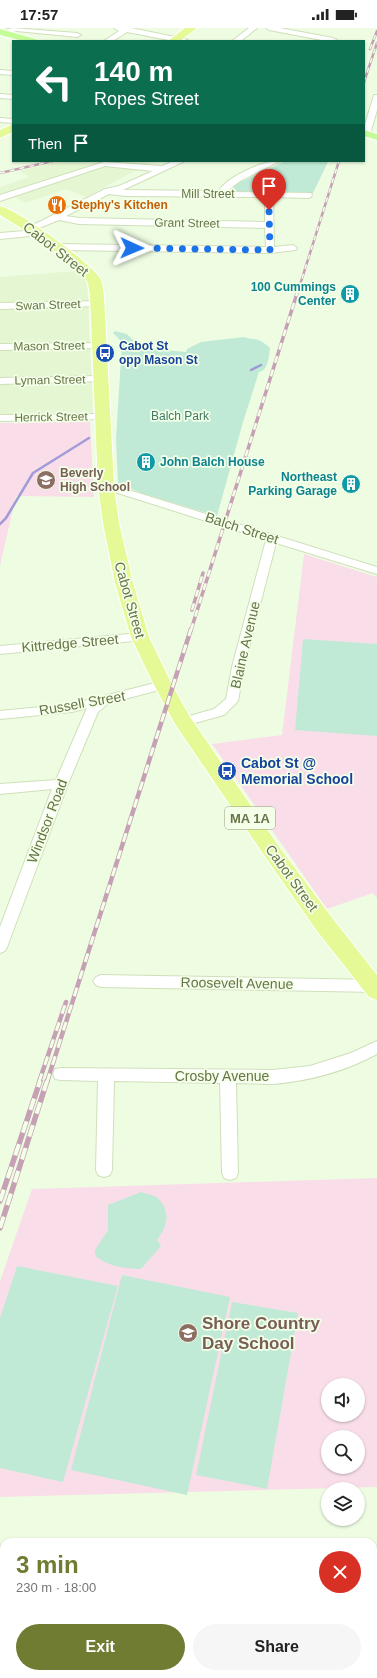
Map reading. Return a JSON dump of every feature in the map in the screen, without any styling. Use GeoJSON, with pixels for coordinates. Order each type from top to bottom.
{"type":"FeatureCollection","features":[{"type":"Feature","properties":{"kind":"highway"},"geometry":{"type":"LineString","coordinates":[[178,40],[192,28]]}},
{"type":"Feature","properties":{"kind":"highway"},"geometry":{"type":"LineString","coordinates":[[0,134],[12,128]]}},
{"type":"Feature","properties":{"kind":"highway","name":"Cabot Street"},"geometry":{"type":"LineString","coordinates":[[0,210],[34,230],[84,268],[92,277],[96,290],[106,486],[111,523],[124,583],[140,637],[163,685],[184,722],[273,853],[325,924],[376,988]]}},
{"type":"Feature","properties":{"kind":"main road"},"geometry":{"type":"LineString","coordinates":[[1,32],[29,40]]}},
{"type":"Feature","properties":{"kind":"main road"},"geometry":{"type":"LineString","coordinates":[[365,133],[377,137]]}},
{"type":"Feature","properties":{"kind":"street"},"geometry":{"type":"LineString","coordinates":[[117,28],[178,40]]}},
{"type":"Feature","properties":{"kind":"street"},"geometry":{"type":"LineString","coordinates":[[237,40],[254,28]]}},
{"type":"Feature","properties":{"kind":"street"},"geometry":{"type":"LineString","coordinates":[[269,28],[333,40]]}},
{"type":"Feature","properties":{"kind":"street"},"geometry":{"type":"LineString","coordinates":[[1,32],[17,29],[80,33],[69,40]]}},
{"type":"Feature","properties":{"kind":"street"},"geometry":{"type":"LineString","coordinates":[[110,40],[127,29]]}},
{"type":"Feature","properties":{"kind":"street"},"geometry":{"type":"LineString","coordinates":[[0,72],[12,73]]}},
{"type":"Feature","properties":{"kind":"street"},"geometry":{"type":"LineString","coordinates":[[2,96],[12,92]]}},
{"type":"Feature","properties":{"kind":"street"},"geometry":{"type":"LineString","coordinates":[[2,96],[12,97]]}},
{"type":"Feature","properties":{"kind":"street"},"geometry":{"type":"LineString","coordinates":[[365,133],[377,97]]}},
{"type":"Feature","properties":{"kind":"street"},"geometry":{"type":"LineString","coordinates":[[0,120],[12,121]]}},
{"type":"Feature","properties":{"kind":"street"},"geometry":{"type":"LineString","coordinates":[[0,198],[104,164],[148,167],[176,162]]}},
{"type":"Feature","properties":{"kind":"street"},"geometry":{"type":"LineString","coordinates":[[220,194],[223,189],[236,180],[274,162]]}},
{"type":"Feature","properties":{"kind":"street"},"geometry":{"type":"LineString","coordinates":[[0,236],[34,230],[108,191],[122,188],[163,165]]}},
{"type":"Feature","properties":{"kind":"street"},"geometry":{"type":"LineString","coordinates":[[108,191],[112,185],[148,167]]}},
{"type":"Feature","properties":{"kind":"street","name":"Mill Street"},"geometry":{"type":"LineString","coordinates":[[108,191],[126,193],[308,195]]}},
{"type":"Feature","properties":{"kind":"street"},"geometry":{"type":"LineString","coordinates":[[269,194],[270,250]]}},
{"type":"Feature","properties":{"kind":"street","name":"Grant Street"},"geometry":{"type":"LineString","coordinates":[[58,216],[79,221],[269,225]]}},
{"type":"Feature","properties":{"kind":"street"},"geometry":{"type":"LineString","coordinates":[[57,247],[270,250],[293,248]]}},
{"type":"Feature","properties":{"kind":"street","name":"Swan Street"},"geometry":{"type":"LineString","coordinates":[[0,306],[97,304]]}},
{"type":"Feature","properties":{"kind":"street","name":"Mason Street"},"geometry":{"type":"LineString","coordinates":[[0,347],[98,346]]}},
{"type":"Feature","properties":{"kind":"street","name":"Lyman Street"},"geometry":{"type":"LineString","coordinates":[[0,381],[100,380]]}},
{"type":"Feature","properties":{"kind":"street","name":"Herrick Street"},"geometry":{"type":"LineString","coordinates":[[0,418],[102,417]]}},
{"type":"Feature","properties":{"kind":"street","name":"Balch Street"},"geometry":{"type":"LineString","coordinates":[[106,486],[377,571]]}},
{"type":"Feature","properties":{"kind":"street","name":"Blaine Avenue"},"geometry":{"type":"LineString","coordinates":[[184,722],[219,712],[232,701],[238,667],[272,537]]}},
{"type":"Feature","properties":{"kind":"street","name":"Kittredge Street"},"geometry":{"type":"LineString","coordinates":[[0,650],[140,637]]}},
{"type":"Feature","properties":{"kind":"street","name":"Russell Street"},"geometry":{"type":"LineString","coordinates":[[0,715],[72,708],[163,685]]}},
{"type":"Feature","properties":{"kind":"street","name":"Windsor Road"},"geometry":{"type":"LineString","coordinates":[[0,947],[61,784],[89,716],[94,709],[104,701]]}},
{"type":"Feature","properties":{"kind":"street"},"geometry":{"type":"LineString","coordinates":[[0,790],[61,784]]}},
{"type":"Feature","properties":{"kind":"street","name":"Roosevelt Avenue"},"geometry":{"type":"LineString","coordinates":[[101,981],[376,988]]}},
{"type":"Feature","properties":{"kind":"street","name":"Crosby Avenue"},"geometry":{"type":"LineString","coordinates":[[61,1074],[106,1076],[273,1077],[310,1072],[356,1058],[377,1047]]}},
{"type":"Feature","properties":{"kind":"street"},"geometry":{"type":"LineString","coordinates":[[104,1170],[106,1076]]}},
{"type":"Feature","properties":{"kind":"street"},"geometry":{"type":"LineString","coordinates":[[227,1076],[229,1097],[230,1173]]}},
{"type":"Feature","properties":{"kind":"shaded area"},"geometry":{"type":"Polygon","coordinates":[[[58,162],[152,162],[86,197],[66,189],[26,203],[12,196],[0,200],[0,187],[30,177],[19,171],[58,162]]]}},
{"type":"Feature","properties":{"kind":"shaded area"},"geometry":{"type":"Polygon","coordinates":[[[76,271],[87,279],[93,414],[0,415],[0,277],[76,271]]]}},
{"type":"Feature","properties":{"kind":"shaded area","name":"Beverly High School"},"geometry":{"type":"Polygon","coordinates":[[[90,421],[94,497],[16,496],[0,566],[0,423],[90,421]]]}},
{"type":"Feature","properties":{"kind":"shaded area"},"geometry":{"type":"Polygon","coordinates":[[[304,554],[377,577],[377,898],[373,893],[327,909],[212,744],[282,735],[304,554]]]}},
{"type":"Feature","properties":{"kind":"shaded area","name":"Shore Country Day School"},"geometry":{"type":"Polygon","coordinates":[[[377,1178],[377,1487],[365,1487],[365,1482],[321,1482],[321,1488],[0,1497],[0,1281],[32,1189],[377,1178]]]}},
{"type":"Feature","properties":{"kind":"green space"},"geometry":{"type":"Polygon","coordinates":[[[283,162],[328,162],[313,193],[229,192],[226,189],[283,162]]]}},
{"type":"Feature","properties":{"kind":"green space","name":"Balch Park"},"geometry":{"type":"Polygon","coordinates":[[[115,331],[127,334],[141,348],[186,352],[187,349],[201,342],[244,337],[259,340],[270,348],[268,363],[262,371],[259,372],[243,422],[217,516],[141,493],[118,483],[116,439],[122,342],[113,333],[115,331]]]}},
{"type":"Feature","properties":{"kind":"green space"},"geometry":{"type":"Polygon","coordinates":[[[303,639],[377,644],[377,736],[295,730],[303,639]]]}},
{"type":"Feature","properties":{"kind":"green space"},"geometry":{"type":"Polygon","coordinates":[[[141,1192],[157,1197],[164,1206],[167,1217],[164,1229],[157,1240],[161,1246],[141,1269],[122,1267],[104,1262],[95,1255],[95,1250],[108,1230],[108,1205],[141,1192]]]}},
{"type":"Feature","properties":{"kind":"green space"},"geometry":{"type":"Polygon","coordinates":[[[17,1266],[118,1286],[63,1482],[0,1468],[0,1318],[17,1266]]]}},
{"type":"Feature","properties":{"kind":"green space"},"geometry":{"type":"Polygon","coordinates":[[[122,1275],[230,1297],[187,1495],[71,1470],[122,1275]]]}},
{"type":"Feature","properties":{"kind":"green space"},"geometry":{"type":"Polygon","coordinates":[[[232,1302],[298,1313],[267,1489],[196,1475],[232,1302]]]}},
{"type":"Feature","properties":{"kind":"waterway"},"geometry":{"type":"LineString","coordinates":[[251,370],[261,365]]}},
{"type":"Feature","properties":{"kind":"waterway"},"geometry":{"type":"LineString","coordinates":[[0,524],[6,518],[33,473],[89,438]]}},
{"type":"Feature","properties":{"kind":"railway"},"geometry":{"type":"LineString","coordinates":[[370,49],[377,31]]}},
{"type":"Feature","properties":{"kind":"railway"},"geometry":{"type":"LineString","coordinates":[[365,79],[377,43]]}},
{"type":"Feature","properties":{"kind":"railway"},"geometry":{"type":"LineString","coordinates":[[0,173],[49,162]]}},
{"type":"Feature","properties":{"kind":"railway"},"geometry":{"type":"LineString","coordinates":[[299,288],[339,162]]}},
{"type":"Feature","properties":{"kind":"railway"},"geometry":{"type":"LineString","coordinates":[[191,630],[299,287]]}},
{"type":"Feature","properties":{"kind":"railway"},"geometry":{"type":"LineString","coordinates":[[192,610],[203,573]]}},
{"type":"Feature","properties":{"kind":"railway"},"geometry":{"type":"LineString","coordinates":[[47,1082],[191,629]]}},
{"type":"Feature","properties":{"kind":"railway"},"geometry":{"type":"LineString","coordinates":[[39,1082],[66,1002]]}},
{"type":"Feature","properties":{"kind":"railway"},"geometry":{"type":"LineString","coordinates":[[0,1201],[40,1081]]}},
{"type":"Feature","properties":{"kind":"railway"},"geometry":{"type":"LineString","coordinates":[[0,1228],[47,1081]]}},
{"type":"Feature","properties":{"kind":"place","name":"Stephy's Kitchen"},"geometry":{"type":"Point","coordinates":[57,205]}},
{"type":"Feature","properties":{"kind":"place","name":"100 Cummings Center"},"geometry":{"type":"Point","coordinates":[350,294]}},
{"type":"Feature","properties":{"kind":"place","name":"Cabot St opp Mason St"},"geometry":{"type":"Point","coordinates":[105,353]}},
{"type":"Feature","properties":{"kind":"place","name":"John Balch House"},"geometry":{"type":"Point","coordinates":[146,462]}},
{"type":"Feature","properties":{"kind":"place","name":"Beverly High School"},"geometry":{"type":"Point","coordinates":[46,480]}},
{"type":"Feature","properties":{"kind":"place","name":"Northeast Parking Garage"},"geometry":{"type":"Point","coordinates":[351,484]}},
{"type":"Feature","properties":{"kind":"place","name":"Cabot St @ Memorial School"},"geometry":{"type":"Point","coordinates":[227,771]}},
{"type":"Feature","properties":{"kind":"place","name":"Shore Country Day School"},"geometry":{"type":"Point","coordinates":[188,1333]}},
{"type":"Feature","properties":{"kind":"route"},"geometry":{"type":"LineString","coordinates":[[132,248],[270,250],[269,210]]}}]}
